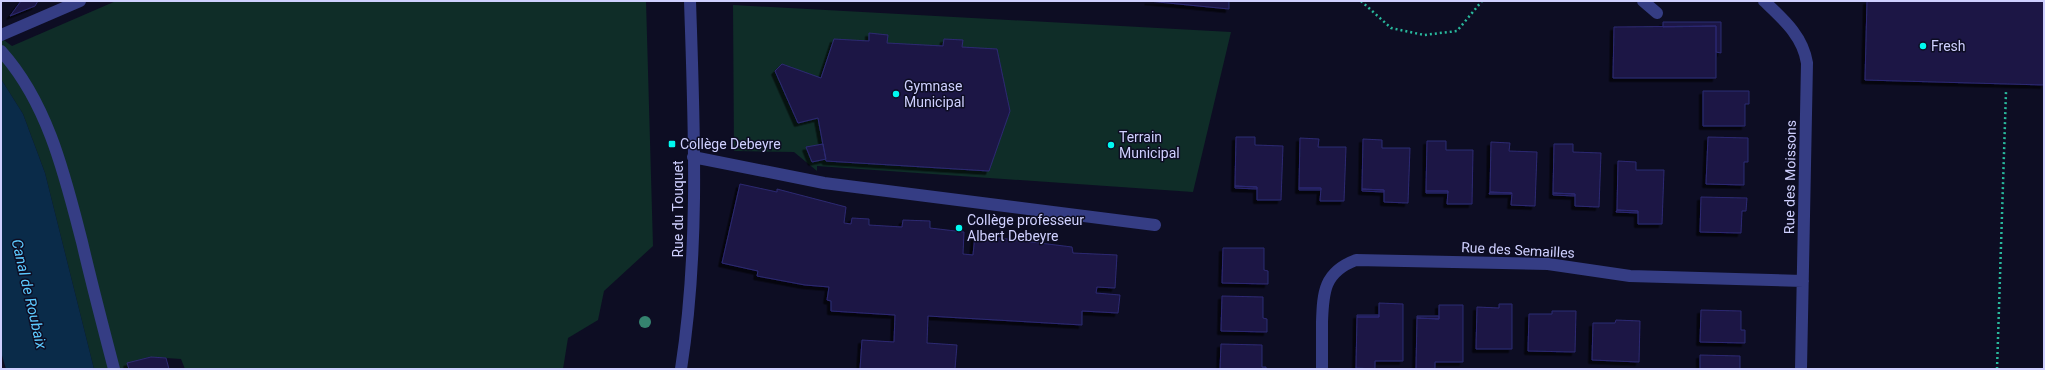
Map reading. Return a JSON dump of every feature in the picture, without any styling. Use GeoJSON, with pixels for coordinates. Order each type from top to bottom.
{"type":"FeatureCollection","features":[{"type":"Feature","properties":{"kind":"street"},"geometry":{"type":"LineString","coordinates":[[1,35],[80,1]]}},
{"type":"Feature","properties":{"kind":"street","name":"Rue du Touquet"},"geometry":{"type":"LineString","coordinates":[[681,369],[689,312],[693,254],[690,1]]}},
{"type":"Feature","properties":{"kind":"street"},"geometry":{"type":"LineString","coordinates":[[1643,1],[1657,13]]}},
{"type":"Feature","properties":{"kind":"street","name":"Rue des Moissons"},"geometry":{"type":"LineString","coordinates":[[1764,1],[1790,26],[1805,52],[1807,86],[1801,369]]}},
{"type":"Feature","properties":{"kind":"street"},"geometry":{"type":"LineString","coordinates":[[1,51],[17,71],[40,111],[53,142],[72,204],[114,369]]}},
{"type":"Feature","properties":{"kind":"street"},"geometry":{"type":"LineString","coordinates":[[693,157],[824,182],[1155,224]]}},
{"type":"Feature","properties":{"kind":"street","name":"Rue des Semailles"},"geometry":{"type":"LineString","coordinates":[[1322,369],[1323,299],[1326,286],[1338,270],[1345,264],[1356,260],[1548,264],[1630,276],[1802,281]]}},
{"type":"Feature","properties":{"kind":"path"},"geometry":{"type":"LineString","coordinates":[[1361,1],[1391,28],[1424,35],[1457,31],[1482,1]]}},
{"type":"Feature","properties":{"kind":"path"},"geometry":{"type":"LineString","coordinates":[[1997,369],[2006,92]]}},
{"type":"Feature","properties":{"kind":"green space"},"geometry":{"type":"Polygon","coordinates":[[[116,1],[646,1],[653,246],[604,291],[598,320],[568,338],[563,369],[185,369],[181,359],[151,357],[128,363],[129,369],[94,369],[45,173],[23,114],[1,79],[1,38],[12,46],[116,1]]]}},
{"type":"Feature","properties":{"kind":"green space"},"geometry":{"type":"Polygon","coordinates":[[[733,5],[1231,32],[1193,192],[817,166],[817,171],[794,152],[734,151],[733,5]]]}},
{"type":"Feature","properties":{"kind":"water","name":"Canal de Roubaix"},"geometry":{"type":"Polygon","coordinates":[[[1,79],[23,114],[45,173],[94,369],[6,369],[1,352],[1,79]]]}},
{"type":"Feature","properties":{"kind":"building"},"geometry":{"type":"Polygon","coordinates":[[[21,1],[38,1],[35,6],[10,16],[21,1]]]}},
{"type":"Feature","properties":{"kind":"building"},"geometry":{"type":"Polygon","coordinates":[[[1148,1],[1229,1],[1229,9],[1148,1]]]}},
{"type":"Feature","properties":{"kind":"building"},"geometry":{"type":"Polygon","coordinates":[[[1867,1],[2044,1],[2044,85],[1865,80],[1867,1]]]}},
{"type":"Feature","properties":{"kind":"building"},"geometry":{"type":"Polygon","coordinates":[[[1663,22],[1721,22],[1721,53],[1716,52],[1716,26],[1663,27],[1663,22]]]}},
{"type":"Feature","properties":{"kind":"building"},"geometry":{"type":"Polygon","coordinates":[[[1716,26],[1716,78],[1613,78],[1614,27],[1716,26]]]}},
{"type":"Feature","properties":{"kind":"building","name":"Gymnase Municipal"},"geometry":{"type":"Polygon","coordinates":[[[869,33],[888,35],[887,43],[943,46],[944,39],[963,40],[962,47],[997,49],[1010,111],[989,171],[826,161],[818,118],[798,123],[775,71],[782,64],[821,78],[834,39],[869,41],[869,33]]]}},
{"type":"Feature","properties":{"kind":"building"},"geometry":{"type":"Polygon","coordinates":[[[1703,91],[1749,91],[1749,104],[1745,104],[1745,126],[1703,126],[1703,91]]]}},
{"type":"Feature","properties":{"kind":"building"},"geometry":{"type":"Polygon","coordinates":[[[1236,137],[1255,137],[1255,145],[1283,146],[1281,200],[1257,200],[1257,187],[1235,186],[1236,137]]]}},
{"type":"Feature","properties":{"kind":"building"},"geometry":{"type":"Polygon","coordinates":[[[1708,137],[1748,138],[1748,162],[1744,162],[1744,185],[1706,184],[1708,137]]]}},
{"type":"Feature","properties":{"kind":"building"},"geometry":{"type":"Polygon","coordinates":[[[1300,138],[1319,139],[1318,147],[1346,147],[1344,201],[1320,201],[1321,188],[1299,188],[1300,138]]]}},
{"type":"Feature","properties":{"kind":"building"},"geometry":{"type":"Polygon","coordinates":[[[1363,139],[1382,140],[1382,148],[1410,148],[1408,203],[1384,202],[1384,190],[1362,189],[1363,139]]]}},
{"type":"Feature","properties":{"kind":"building"},"geometry":{"type":"Polygon","coordinates":[[[1427,141],[1446,141],[1446,150],[1473,150],[1472,204],[1447,204],[1448,191],[1426,191],[1427,141]]]}},
{"type":"Feature","properties":{"kind":"building"},"geometry":{"type":"Polygon","coordinates":[[[1491,142],[1510,143],[1509,151],[1537,152],[1535,206],[1511,205],[1512,193],[1490,192],[1491,142]]]}},
{"type":"Feature","properties":{"kind":"building"},"geometry":{"type":"Polygon","coordinates":[[[823,144],[826,159],[812,162],[806,147],[823,144]]]}},
{"type":"Feature","properties":{"kind":"building"},"geometry":{"type":"Polygon","coordinates":[[[1554,144],[1573,144],[1573,152],[1601,153],[1599,207],[1575,206],[1575,194],[1553,193],[1554,144]]]}},
{"type":"Feature","properties":{"kind":"building"},"geometry":{"type":"Polygon","coordinates":[[[1618,161],[1636,162],[1636,170],[1664,170],[1662,224],[1638,224],[1638,211],[1617,210],[1618,161]]]}},
{"type":"Feature","properties":{"kind":"building"},"geometry":{"type":"Polygon","coordinates":[[[740,184],[777,192],[777,189],[846,207],[844,223],[851,224],[852,218],[869,219],[869,225],[902,227],[903,220],[930,221],[930,228],[964,232],[963,254],[973,255],[975,235],[1072,247],[1073,253],[1117,255],[1115,288],[1097,287],[1096,293],[1120,295],[1118,313],[1082,311],[1082,325],[928,316],[927,343],[957,345],[955,369],[860,369],[862,340],[894,342],[895,315],[831,311],[831,301],[827,300],[829,287],[805,285],[757,276],[758,271],[722,263],[740,184]]]}},
{"type":"Feature","properties":{"kind":"building"},"geometry":{"type":"Polygon","coordinates":[[[1235,186],[1257,187],[1257,189],[1235,188],[1235,186]]]}},
{"type":"Feature","properties":{"kind":"building"},"geometry":{"type":"Polygon","coordinates":[[[1299,188],[1321,188],[1321,190],[1299,190],[1299,188]]]}},
{"type":"Feature","properties":{"kind":"building"},"geometry":{"type":"Polygon","coordinates":[[[1362,189],[1384,190],[1384,192],[1362,191],[1362,189]]]}},
{"type":"Feature","properties":{"kind":"building"},"geometry":{"type":"Polygon","coordinates":[[[1426,191],[1448,191],[1448,193],[1426,193],[1426,191]]]}},
{"type":"Feature","properties":{"kind":"building"},"geometry":{"type":"Polygon","coordinates":[[[1490,192],[1512,193],[1489,194],[1490,192]]]}},
{"type":"Feature","properties":{"kind":"building"},"geometry":{"type":"Polygon","coordinates":[[[1553,193],[1575,194],[1575,196],[1553,195],[1553,193]]]}},
{"type":"Feature","properties":{"kind":"building"},"geometry":{"type":"Polygon","coordinates":[[[1701,197],[1747,198],[1746,211],[1742,211],[1741,233],[1700,232],[1701,197]]]}},
{"type":"Feature","properties":{"kind":"building"},"geometry":{"type":"Polygon","coordinates":[[[1617,210],[1638,211],[1638,213],[1616,212],[1617,210]]]}},
{"type":"Feature","properties":{"kind":"building"},"geometry":{"type":"Polygon","coordinates":[[[1223,248],[1264,248],[1264,270],[1268,271],[1268,284],[1222,283],[1223,248]]]}},
{"type":"Feature","properties":{"kind":"building"},"geometry":{"type":"Polygon","coordinates":[[[1222,296],[1263,297],[1263,318],[1267,319],[1267,332],[1221,331],[1222,296]]]}},
{"type":"Feature","properties":{"kind":"building"},"geometry":{"type":"Polygon","coordinates":[[[1379,303],[1403,304],[1403,361],[1375,361],[1375,369],[1356,368],[1357,317],[1379,317],[1379,303]]]}},
{"type":"Feature","properties":{"kind":"building"},"geometry":{"type":"Polygon","coordinates":[[[1499,304],[1512,304],[1512,349],[1476,349],[1477,307],[1499,308],[1499,304]]]}},
{"type":"Feature","properties":{"kind":"building"},"geometry":{"type":"Polygon","coordinates":[[[1439,305],[1463,305],[1463,362],[1435,362],[1435,369],[1416,369],[1417,318],[1439,319],[1439,305]]]}},
{"type":"Feature","properties":{"kind":"building"},"geometry":{"type":"Polygon","coordinates":[[[1701,310],[1741,311],[1741,330],[1745,330],[1745,343],[1700,342],[1701,310]]]}},
{"type":"Feature","properties":{"kind":"building"},"geometry":{"type":"Polygon","coordinates":[[[1552,311],[1576,311],[1575,352],[1528,351],[1529,314],[1552,314],[1552,311]]]}},
{"type":"Feature","properties":{"kind":"building"},"geometry":{"type":"Polygon","coordinates":[[[1357,315],[1379,315],[1379,317],[1357,317],[1357,315]]]}},
{"type":"Feature","properties":{"kind":"building"},"geometry":{"type":"Polygon","coordinates":[[[1417,316],[1439,316],[1439,319],[1417,318],[1417,316]]]}},
{"type":"Feature","properties":{"kind":"building"},"geometry":{"type":"Polygon","coordinates":[[[1616,320],[1640,321],[1639,362],[1592,360],[1593,323],[1615,323],[1616,320]]]}},
{"type":"Feature","properties":{"kind":"building"},"geometry":{"type":"Polygon","coordinates":[[[1221,344],[1262,345],[1262,367],[1266,367],[1266,369],[1220,369],[1221,344]]]}},
{"type":"Feature","properties":{"kind":"building"},"geometry":{"type":"Polygon","coordinates":[[[1700,355],[1740,356],[1740,369],[1700,369],[1700,355]]]}},
{"type":"Feature","properties":{"kind":"building"},"geometry":{"type":"Polygon","coordinates":[[[151,357],[166,358],[169,369],[129,369],[127,363],[151,357]]]}},
{"type":"Feature","properties":{"kind":"place","name":"Fresh"},"geometry":{"type":"Point","coordinates":[1923,46]}},
{"type":"Feature","properties":{"kind":"place","name":"Gymnase Municipal"},"geometry":{"type":"Point","coordinates":[896,94]}},
{"type":"Feature","properties":{"kind":"place","name":"Collège Debeyre"},"geometry":{"type":"Point","coordinates":[672,144]}},
{"type":"Feature","properties":{"kind":"place","name":"Terrain Municipal"},"geometry":{"type":"Point","coordinates":[1111,145]}},
{"type":"Feature","properties":{"kind":"place","name":"Collège professeur Albert Debeyre"},"geometry":{"type":"Point","coordinates":[959,228]}}]}
